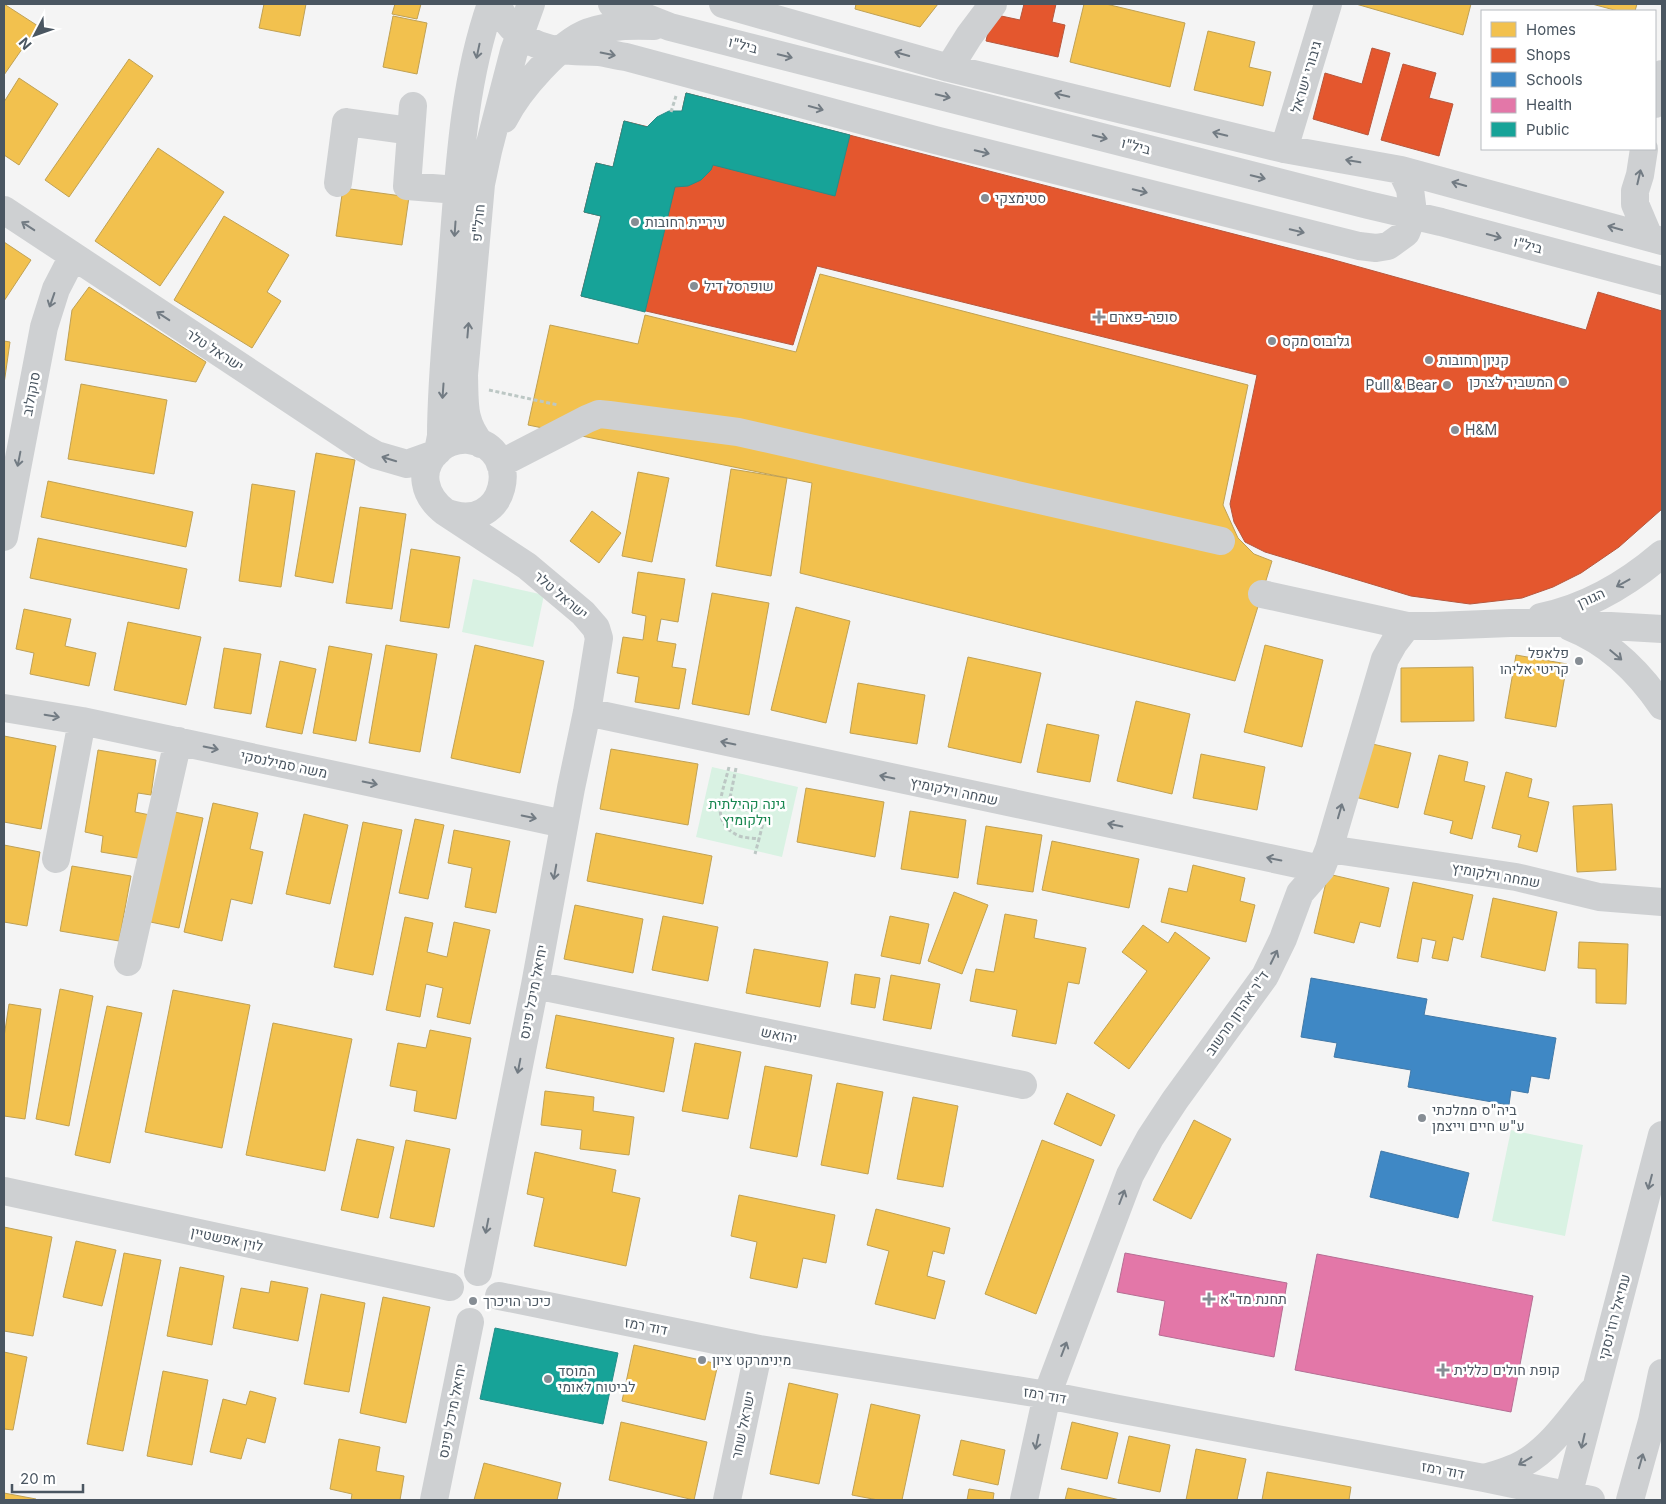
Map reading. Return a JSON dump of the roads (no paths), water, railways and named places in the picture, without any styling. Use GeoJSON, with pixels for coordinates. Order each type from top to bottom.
{"type":"FeatureCollection","features":[{"type":"Feature","properties":{"kind":"street","name":"חרל\"פ"},"geometry":{"type":"LineString","coordinates":[[436,452],[441,436],[459,159],[482,32],[491,4]]}},
{"type":"Feature","properties":{"kind":"street"},"geometry":{"type":"LineString","coordinates":[[498,4],[504,20],[519,35],[532,43],[560,50],[600,52],[652,64],[935,140],[1359,246],[1376,248],[1388,246],[1406,232],[1413,215],[1410,189],[1402,170]]}},
{"type":"Feature","properties":{"kind":"street","name":"חרל\"פ"},"geometry":{"type":"LineString","coordinates":[[481,444],[472,432],[466,419],[464,384],[481,184],[519,35],[531,4]]}},
{"type":"Feature","properties":{"kind":"street","name":"ביל\"ו"},"geometry":{"type":"LineString","coordinates":[[612,4],[670,27],[1413,215],[1662,281]]}},
{"type":"Feature","properties":{"kind":"street"},"geometry":{"type":"LineString","coordinates":[[723,4],[949,68],[1284,149],[1402,170],[1656,239]]}},
{"type":"Feature","properties":{"kind":"street"},"geometry":{"type":"LineString","coordinates":[[949,68],[992,4]]}},
{"type":"Feature","properties":{"kind":"street","name":"גיבורי ישראל"},"geometry":{"type":"LineString","coordinates":[[1284,149],[1328,4]]}},
{"type":"Feature","properties":{"kind":"street"},"geometry":{"type":"LineString","coordinates":[[488,151],[506,115],[524,88],[560,50],[578,37],[588,32],[609,27],[670,27]]}},
{"type":"Feature","properties":{"kind":"street"},"geometry":{"type":"LineString","coordinates":[[1656,100],[1662,74]]}},
{"type":"Feature","properties":{"kind":"street"},"geometry":{"type":"LineString","coordinates":[[338,182],[346,122],[412,119],[407,186],[457,190]]}},
{"type":"Feature","properties":{"kind":"street"},"geometry":{"type":"LineString","coordinates":[[1644,150],[1640,175],[1635,191],[1635,204],[1656,239]]}},
{"type":"Feature","properties":{"kind":"street","name":"ישראל טלר"},"geometry":{"type":"LineString","coordinates":[[4,210],[376,455],[407,464],[436,452]]}},
{"type":"Feature","properties":{"kind":"street","name":"סוקולוב"},"geometry":{"type":"LineString","coordinates":[[4,537],[44,327],[56,289],[72,256]]}},
{"type":"Feature","properties":{"kind":"street"},"geometry":{"type":"LineString","coordinates":[[500,464],[587,419],[599,414],[609,415],[738,432],[1221,541]]}},
{"type":"Feature","properties":{"kind":"street"},"geometry":{"type":"LineString","coordinates":[[462,440],[481,444],[492,450],[500,464],[503,480],[501,491],[496,501],[479,515],[456,517],[445,512],[435,504],[428,494],[425,482],[426,470],[430,459],[444,445],[462,440]]}},
{"type":"Feature","properties":{"kind":"street","name":"ישראל טלר"},"geometry":{"type":"LineString","coordinates":[[501,491],[499,523],[515,552],[527,566]]}},
{"type":"Feature","properties":{"kind":"street","name":"ישראל טלר"},"geometry":{"type":"LineString","coordinates":[[445,512],[527,566],[583,613],[596,628],[599,646],[587,712]]}},
{"type":"Feature","properties":{"kind":"street","name":"הגורן"},"geometry":{"type":"LineString","coordinates":[[1510,623],[1546,616],[1601,595],[1631,578],[1662,554]]}},
{"type":"Feature","properties":{"kind":"street","name":"הגורן"},"geometry":{"type":"LineString","coordinates":[[1262,594],[1407,626],[1559,623],[1662,629]]}},
{"type":"Feature","properties":{"kind":"street"},"geometry":{"type":"LineString","coordinates":[[1559,623],[1581,631],[1617,655],[1640,678],[1662,706]]}},
{"type":"Feature","properties":{"kind":"street","name":"ד\"ר אהרון מרשוב"},"geometry":{"type":"LineString","coordinates":[[1024,1500],[1047,1395],[1130,1175],[1150,1138],[1175,1100],[1265,976],[1283,939],[1300,893],[1325,859],[1386,659],[1394,643],[1407,626]]}},
{"type":"Feature","properties":{"kind":"street","name":"משה סמילנסקי"},"geometry":{"type":"LineString","coordinates":[[4,708],[82,721],[564,824]]}},
{"type":"Feature","properties":{"kind":"street","name":"שמחה וילקומיץ"},"geometry":{"type":"LineString","coordinates":[[587,712],[738,745],[1325,859],[1516,878],[1599,897],[1662,902]]}},
{"type":"Feature","properties":{"kind":"street","name":"יחיאל מיכל פינס"},"geometry":{"type":"LineString","coordinates":[[478,1272],[587,712]]}},
{"type":"Feature","properties":{"kind":"street"},"geometry":{"type":"LineString","coordinates":[[56,859],[82,721]]}},
{"type":"Feature","properties":{"kind":"street"},"geometry":{"type":"LineString","coordinates":[[128,962],[178,741]]}},
{"type":"Feature","properties":{"kind":"street","name":"יהואש"},"geometry":{"type":"LineString","coordinates":[[535,985],[1023,1085]]}},
{"type":"Feature","properties":{"kind":"street","name":"עמיאל רוז'נסקי"},"geometry":{"type":"LineString","coordinates":[[1575,1499],[1595,1389],[1662,1135]]}},
{"type":"Feature","properties":{"kind":"street","name":"לוין אפשטיין"},"geometry":{"type":"LineString","coordinates":[[4,1191],[450,1287]]}},
{"type":"Feature","properties":{"kind":"street"},"geometry":{"type":"LineString","coordinates":[[478,1272],[492,1280],[497,1288],[497,1305],[494,1312],[487,1318],[479,1322],[470,1322],[463,1320],[451,1310],[448,1302],[450,1287],[462,1274],[478,1272]]}},
{"type":"Feature","properties":{"kind":"street","name":"דוד רמז"},"geometry":{"type":"LineString","coordinates":[[498,1296],[759,1349],[1047,1395],[1484,1478],[1575,1499]]}},
{"type":"Feature","properties":{"kind":"street","name":"יחיאל מיכל פינס"},"geometry":{"type":"LineString","coordinates":[[434,1500],[470,1322]]}},
{"type":"Feature","properties":{"kind":"street","name":"ישראל שחר"},"geometry":{"type":"LineString","coordinates":[[727,1500],[759,1349]]}},
{"type":"Feature","properties":{"kind":"street"},"geometry":{"type":"LineString","coordinates":[[1630,1500],[1657,1430],[1662,1373]]}},
{"type":"Feature","properties":{"kind":"street"},"geometry":{"type":"LineString","coordinates":[[1484,1478],[1505,1471],[1538,1453],[1557,1434],[1595,1389]]}},
{"type":"Feature","properties":{"kind":"place","name":"סטימצקי"},"geometry":{"type":"Point","coordinates":[985,198]}},
{"type":"Feature","properties":{"kind":"place","name":"עיריית רחובות"},"geometry":{"type":"Point","coordinates":[635,222]}},
{"type":"Feature","properties":{"kind":"place","name":"שופרסל דיל"},"geometry":{"type":"Point","coordinates":[694,286]}},
{"type":"Feature","properties":{"kind":"place","name":"סופר-פארם"},"geometry":{"type":"Point","coordinates":[1099,317]}},
{"type":"Feature","properties":{"kind":"place","name":"גלובוס מקס"},"geometry":{"type":"Point","coordinates":[1272,341]}},
{"type":"Feature","properties":{"kind":"place","name":"קניון רחובות"},"geometry":{"type":"Point","coordinates":[1429,360]}},
{"type":"Feature","properties":{"kind":"place","name":"המשביר לצרכן"},"geometry":{"type":"Point","coordinates":[1563,382]}},
{"type":"Feature","properties":{"kind":"place","name":"Pull & Bear"},"geometry":{"type":"Point","coordinates":[1447,385]}},
{"type":"Feature","properties":{"kind":"place","name":"H&M"},"geometry":{"type":"Point","coordinates":[1455,430]}},
{"type":"Feature","properties":{"kind":"place","name":"פלאפל קריטי אליהו"},"geometry":{"type":"Point","coordinates":[1579,661]}},
{"type":"Feature","properties":{"kind":"place","name":"ביה\"ס ממלכתי ע\"ש חיים וייצמן"},"geometry":{"type":"Point","coordinates":[1422,1118]}},
{"type":"Feature","properties":{"kind":"place","name":"תחנת מד\"א"},"geometry":{"type":"Point","coordinates":[1209,1299]}},
{"type":"Feature","properties":{"kind":"place","name":"כיכר הויכרך"},"geometry":{"type":"Point","coordinates":[473,1301]}},
{"type":"Feature","properties":{"kind":"place","name":"מינימרקט ציון"},"geometry":{"type":"Point","coordinates":[702,1360]}},
{"type":"Feature","properties":{"kind":"place","name":"קופת חולים כללית"},"geometry":{"type":"Point","coordinates":[1443,1370]}},
{"type":"Feature","properties":{"kind":"place","name":"המוסד לביטוח לאומי"},"geometry":{"type":"Point","coordinates":[548,1379]}},
{"type":"Feature","properties":{"kind":"park label","name":"גינה קהילתית וילקומיץ"},"geometry":{"type":"Point","coordinates":[747,812]}}]}
